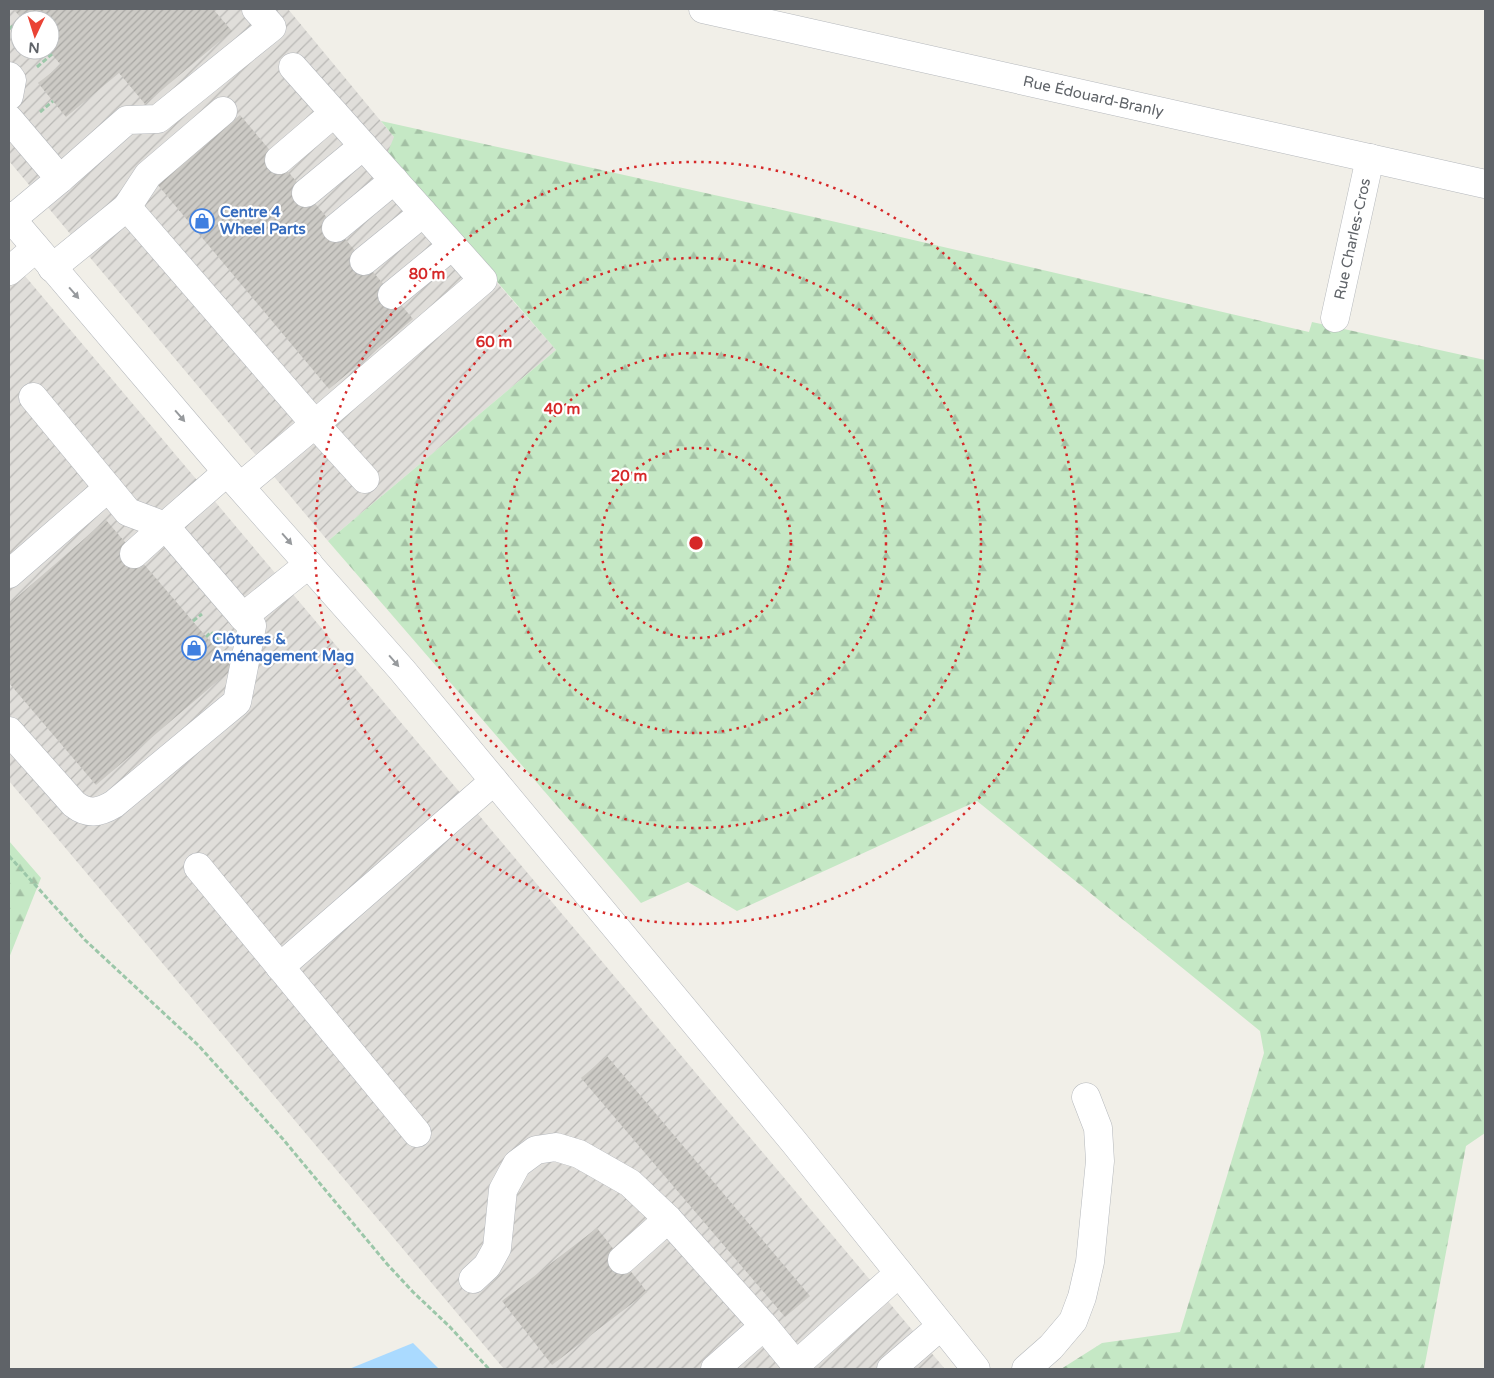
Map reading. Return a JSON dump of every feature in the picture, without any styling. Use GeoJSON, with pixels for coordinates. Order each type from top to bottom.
{"type":"FeatureCollection","features":[{"type":"Feature","properties":{"kind":"street"},"geometry":{"type":"LineString","coordinates":[[256,9],[272,27],[158,119],[127,120],[60,179],[10,218],[234,479],[402,670],[794,1142],[976,1369]]}},
{"type":"Feature","properties":{"kind":"street","name":"Rue Édouard-Branly"},"geometry":{"type":"LineString","coordinates":[[702,9],[1485,184]]}},
{"type":"Feature","properties":{"kind":"street"},"geometry":{"type":"LineString","coordinates":[[134,554],[165,526],[315,424],[483,280],[293,67]]}},
{"type":"Feature","properties":{"kind":"street"},"geometry":{"type":"LineString","coordinates":[[9,76],[12,80],[9,96]]}},
{"type":"Feature","properties":{"kind":"street"},"geometry":{"type":"LineString","coordinates":[[9,271],[44,258],[127,207],[148,175],[223,111]]}},
{"type":"Feature","properties":{"kind":"street"},"geometry":{"type":"LineString","coordinates":[[279,160],[334,113]]}},
{"type":"Feature","properties":{"kind":"street"},"geometry":{"type":"LineString","coordinates":[[9,119],[60,179]]}},
{"type":"Feature","properties":{"kind":"street"},"geometry":{"type":"LineString","coordinates":[[306,193],[363,146]]}},
{"type":"Feature","properties":{"kind":"street","name":"Rue Charles-Cros"},"geometry":{"type":"LineString","coordinates":[[1335,318],[1370,158]]}},
{"type":"Feature","properties":{"kind":"street"},"geometry":{"type":"LineString","coordinates":[[336,228],[394,180]]}},
{"type":"Feature","properties":{"kind":"street"},"geometry":{"type":"LineString","coordinates":[[127,207],[365,479]]}},
{"type":"Feature","properties":{"kind":"street"},"geometry":{"type":"LineString","coordinates":[[364,261],[423,213]]}},
{"type":"Feature","properties":{"kind":"street"},"geometry":{"type":"LineString","coordinates":[[392,295],[452,246]]}},
{"type":"Feature","properties":{"kind":"street"},"geometry":{"type":"LineString","coordinates":[[9,731],[74,804],[82,810],[92,813],[104,810],[114,804],[238,702],[252,626],[165,526],[128,512],[33,397]]}},
{"type":"Feature","properties":{"kind":"street"},"geometry":{"type":"LineString","coordinates":[[9,572],[108,488]]}},
{"type":"Feature","properties":{"kind":"street"},"geometry":{"type":"LineString","coordinates":[[244,617],[309,564]]}},
{"type":"Feature","properties":{"kind":"street"},"geometry":{"type":"LineString","coordinates":[[280,967],[494,781]]}},
{"type":"Feature","properties":{"kind":"street"},"geometry":{"type":"LineString","coordinates":[[198,867],[417,1133]]}},
{"type":"Feature","properties":{"kind":"street"},"geometry":{"type":"LineString","coordinates":[[1026,1369],[1051,1347],[1073,1322],[1082,1297],[1090,1262],[1100,1161],[1098,1128],[1086,1097]]}},
{"type":"Feature","properties":{"kind":"street"},"geometry":{"type":"LineString","coordinates":[[473,1279],[487,1266],[497,1248],[503,1190],[517,1164],[536,1150],[556,1146],[579,1154],[630,1183],[668,1219],[764,1326],[796,1365],[900,1273]]}},
{"type":"Feature","properties":{"kind":"street"},"geometry":{"type":"LineString","coordinates":[[622,1260],[668,1219]]}},
{"type":"Feature","properties":{"kind":"street"},"geometry":{"type":"LineString","coordinates":[[715,1369],[764,1326]]}},
{"type":"Feature","properties":{"kind":"street"},"geometry":{"type":"LineString","coordinates":[[891,1369],[941,1326]]}},
{"type":"Feature","properties":{"kind":"path"},"geometry":{"type":"LineString","coordinates":[[48,105],[54,101]]}},
{"type":"Feature","properties":{"kind":"path"},"geometry":{"type":"LineString","coordinates":[[9,856],[85,940],[198,1045],[282,1138],[393,1271],[489,1369]]}},
{"type":"Feature","properties":{"kind":"shaded area"},"geometry":{"type":"Polygon","coordinates":[[[9,9],[288,9],[394,137],[479,262],[556,350],[328,541],[9,161],[9,9]]]}},
{"type":"Feature","properties":{"kind":"shaded area"},"geometry":{"type":"Polygon","coordinates":[[[9,257],[945,1369],[504,1369],[9,781],[9,257]]]}},
{"type":"Feature","properties":{"kind":"green space"},"geometry":{"type":"Polygon","coordinates":[[[381,121],[836,222],[1309,332],[1312,322],[1485,360],[1485,1133],[1466,1146],[1424,1369],[1061,1369],[1102,1343],[1180,1332],[1264,1053],[1260,1031],[977,801],[737,911],[688,882],[641,903],[328,541],[556,350],[387,154],[394,137],[381,121]]]}},
{"type":"Feature","properties":{"kind":"green space"},"geometry":{"type":"Polygon","coordinates":[[[9,841],[41,878],[9,958],[9,841]]]}},
{"type":"Feature","properties":{"kind":"water"},"geometry":{"type":"Polygon","coordinates":[[[413,1343],[439,1369],[349,1369],[413,1343]]]}},
{"type":"Feature","properties":{"kind":"building"},"geometry":{"type":"Polygon","coordinates":[[[213,9],[232,31],[145,104],[119,73],[66,117],[38,83],[61,65],[57,60],[60,60],[60,10],[14,10],[213,9]]]}},
{"type":"Feature","properties":{"kind":"building"},"geometry":{"type":"Polygon","coordinates":[[[240,115],[413,319],[329,389],[157,184],[240,115]]]}},
{"type":"Feature","properties":{"kind":"building"},"geometry":{"type":"Polygon","coordinates":[[[106,520],[233,668],[96,785],[9,683],[9,604],[106,520]]]}},
{"type":"Feature","properties":{"kind":"building"},"geometry":{"type":"Polygon","coordinates":[[[607,1056],[810,1296],[785,1317],[581,1078],[607,1056]]]}},
{"type":"Feature","properties":{"kind":"building"},"geometry":{"type":"Polygon","coordinates":[[[597,1228],[647,1292],[552,1365],[502,1301],[597,1228]]]}},
{"type":"Feature","properties":{"kind":"place","name":"Centre 4 Wheel Parts"},"geometry":{"type":"Point","coordinates":[202,221]}},
{"type":"Feature","properties":{"kind":"place","name":"Clôtures & Aménagement Mag"},"geometry":{"type":"Point","coordinates":[194,648]}}]}
